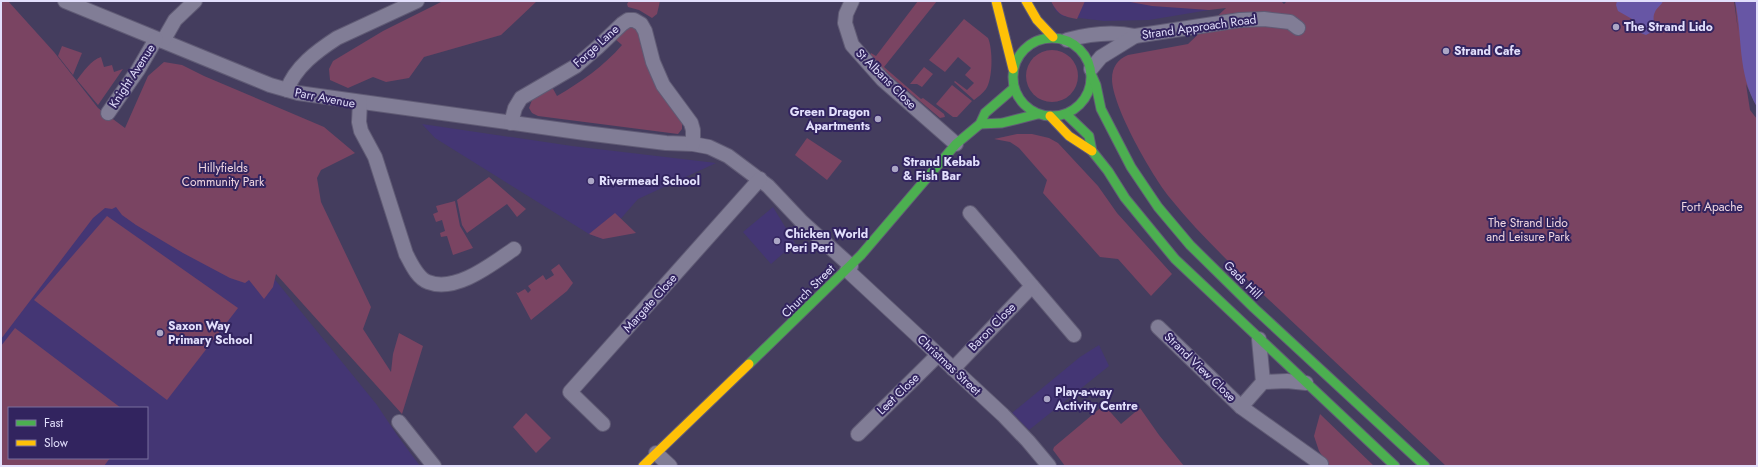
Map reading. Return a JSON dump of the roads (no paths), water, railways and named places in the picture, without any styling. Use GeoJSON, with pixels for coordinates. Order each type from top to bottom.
{"type":"FeatureCollection","features":[{"type":"Feature","properties":{"kind":"main road"},"geometry":{"type":"LineString","coordinates":[[996,1],[1014,68],[1014,88],[1019,99],[1028,108],[1038,114]]}},
{"type":"Feature","properties":{"kind":"main road"},"geometry":{"type":"LineString","coordinates":[[1026,1],[1033,16],[1042,28],[1053,37]]}},
{"type":"Feature","properties":{"kind":"main road"},"geometry":{"type":"LineString","coordinates":[[980,124],[992,126],[1000,122],[1038,114],[1050,116],[1066,114],[1075,110],[1085,99],[1091,86],[1092,73],[1086,57],[1078,47],[1067,40],[1053,37],[1035,41],[1021,52],[1014,68]]}},
{"type":"Feature","properties":{"kind":"main road","name":"Gads Hill"},"geometry":{"type":"LineString","coordinates":[[1092,73],[1101,109],[1131,167],[1158,207],[1190,245],[1254,308],[1425,466]]}},
{"type":"Feature","properties":{"kind":"main road","name":"Church Street"},"geometry":{"type":"LineString","coordinates":[[643,466],[849,268],[956,144],[980,124],[985,113],[1014,88]]}},
{"type":"Feature","properties":{"kind":"main road"},"geometry":{"type":"LineString","coordinates":[[1066,114],[1089,136],[1092,151]]}},
{"type":"Feature","properties":{"kind":"main road"},"geometry":{"type":"LineString","coordinates":[[1050,116],[1057,127],[1077,144],[1092,151],[1108,171],[1125,198],[1158,240],[1258,339],[1396,466]]}},
{"type":"Feature","properties":{"kind":"street","name":"Parr Avenue"},"geometry":{"type":"LineString","coordinates":[[65,1],[270,85],[311,96],[360,102],[359,122],[361,131],[375,158],[406,254],[413,268],[427,282],[446,285],[480,273],[514,249]]}},
{"type":"Feature","properties":{"kind":"street","name":"Knight Avenue"},"geometry":{"type":"LineString","coordinates":[[108,113],[175,20],[195,1]]}},
{"type":"Feature","properties":{"kind":"street"},"geometry":{"type":"LineString","coordinates":[[287,90],[292,79],[300,68],[337,38],[417,1]]}},
{"type":"Feature","properties":{"kind":"street","name":"St Albans Close"},"geometry":{"type":"LineString","coordinates":[[852,1],[846,14],[845,24],[852,45],[883,80],[956,144]]}},
{"type":"Feature","properties":{"kind":"street","name":"Strand Approach Road"},"geometry":{"type":"LineString","coordinates":[[1067,40],[1085,35],[1121,33],[1135,36],[1240,20],[1264,19],[1290,22],[1298,28]]}},
{"type":"Feature","properties":{"kind":"street","name":"Forge Lane"},"geometry":{"type":"LineString","coordinates":[[511,123],[516,106],[524,96],[576,66],[623,23],[634,20],[641,24],[646,32],[653,62],[663,85],[691,122],[693,130],[693,144]]}},
{"type":"Feature","properties":{"kind":"street","name":"Strand Approach Road"},"geometry":{"type":"LineString","coordinates":[[1092,73],[1101,57],[1135,36]]}},
{"type":"Feature","properties":{"kind":"street"},"geometry":{"type":"LineString","coordinates":[[360,102],[511,123],[709,147],[723,153],[760,179],[780,197],[802,222],[849,268]]}},
{"type":"Feature","properties":{"kind":"street","name":"Margate Close"},"geometry":{"type":"LineString","coordinates":[[602,424],[570,392],[760,179]]}},
{"type":"Feature","properties":{"kind":"street"},"geometry":{"type":"LineString","coordinates":[[970,213],[1074,335]]}},
{"type":"Feature","properties":{"kind":"street","name":"Christmas Street"},"geometry":{"type":"LineString","coordinates":[[849,268],[1028,441],[1046,465]]}},
{"type":"Feature","properties":{"kind":"street","name":"Baron Close"},"geometry":{"type":"LineString","coordinates":[[953,369],[1032,286]]}},
{"type":"Feature","properties":{"kind":"street","name":"Strand View Close"},"geometry":{"type":"LineString","coordinates":[[1158,327],[1241,407],[1321,464]]}},
{"type":"Feature","properties":{"kind":"street"},"geometry":{"type":"LineString","coordinates":[[1258,339],[1262,382],[1287,381],[1306,383]]}},
{"type":"Feature","properties":{"kind":"street","name":"Leet Close"},"geometry":{"type":"LineString","coordinates":[[858,434],[938,355]]}},
{"type":"Feature","properties":{"kind":"street","name":"Strand View Close"},"geometry":{"type":"LineString","coordinates":[[1241,407],[1262,382]]}},
{"type":"Feature","properties":{"kind":"street"},"geometry":{"type":"LineString","coordinates":[[399,422],[434,466]]}},
{"type":"Feature","properties":{"kind":"street"},"geometry":{"type":"LineString","coordinates":[[656,453],[670,466]]}},
{"type":"Feature","properties":{"kind":"place","name":"The Strand Lido"},"geometry":{"type":"Point","coordinates":[1616,27]}},
{"type":"Feature","properties":{"kind":"place","name":"Strand Cafe"},"geometry":{"type":"Point","coordinates":[1446,51]}},
{"type":"Feature","properties":{"kind":"place","name":"Green Dragon Apartments"},"geometry":{"type":"Point","coordinates":[878,119]}},
{"type":"Feature","properties":{"kind":"place","name":"Strand Kebab & Fish Bar"},"geometry":{"type":"Point","coordinates":[895,169]}},
{"type":"Feature","properties":{"kind":"place","name":"Rivermead School"},"geometry":{"type":"Point","coordinates":[591,181]}},
{"type":"Feature","properties":{"kind":"place","name":"Chicken World Peri Peri"},"geometry":{"type":"Point","coordinates":[777,241]}},
{"type":"Feature","properties":{"kind":"place","name":"Saxon Way Primary School"},"geometry":{"type":"Point","coordinates":[160,333]}},
{"type":"Feature","properties":{"kind":"place","name":"Play-a-way Activity Centre"},"geometry":{"type":"Point","coordinates":[1047,399]}},
{"type":"Feature","properties":{"kind":"park label","name":"Hillyfields Community Park"},"geometry":{"type":"Point","coordinates":[223,175]}},
{"type":"Feature","properties":{"kind":"park label","name":"Fort Apache"},"geometry":{"type":"Point","coordinates":[1712,207]}},
{"type":"Feature","properties":{"kind":"park label","name":"The Strand Lido and Leisure Park"},"geometry":{"type":"Point","coordinates":[1528,230]}}]}
